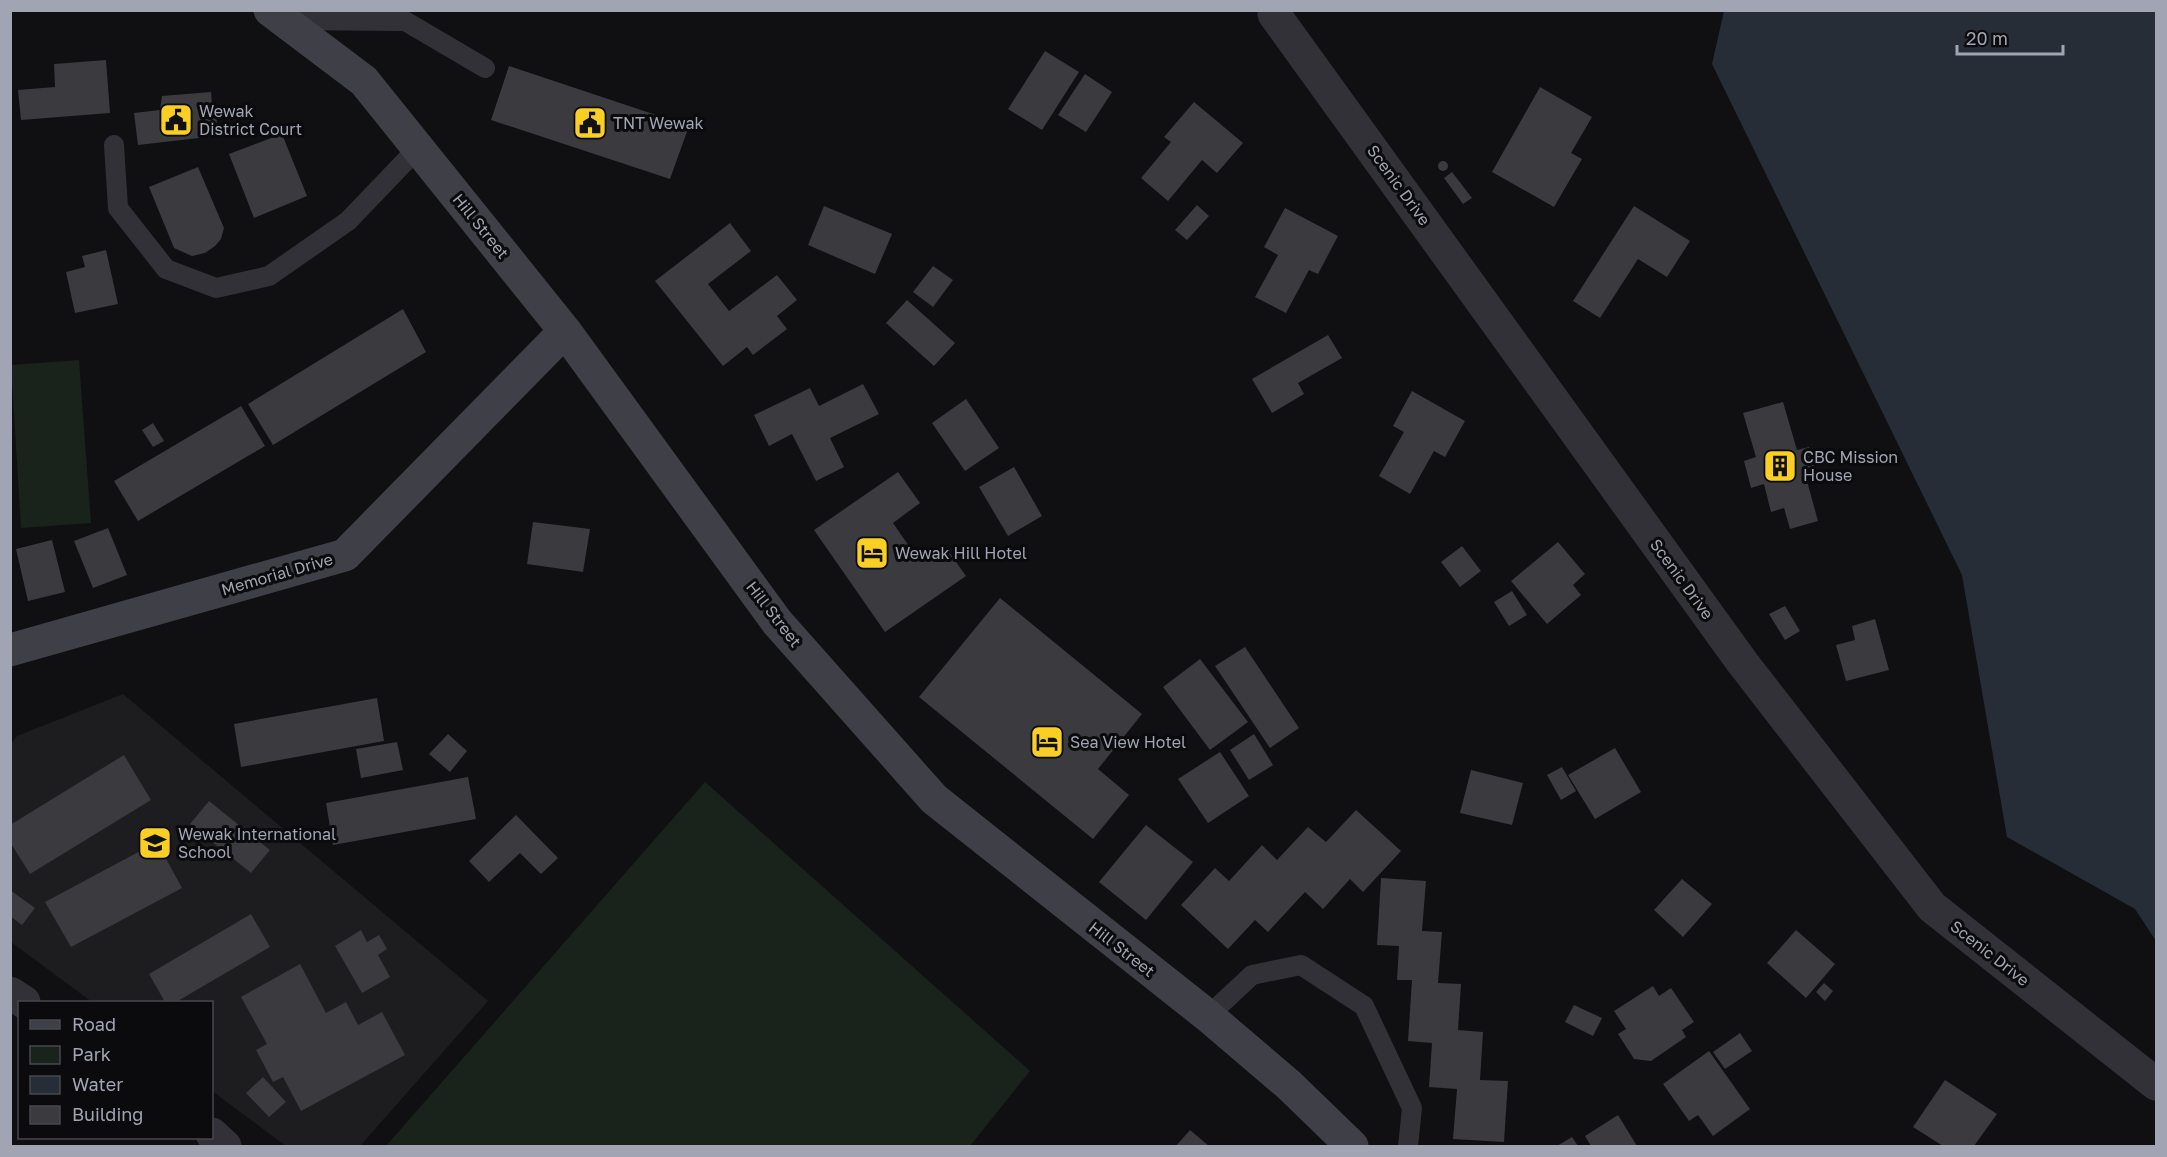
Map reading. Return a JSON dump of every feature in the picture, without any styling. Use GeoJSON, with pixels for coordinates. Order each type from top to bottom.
{"type":"FeatureCollection","features":[{"type":"Feature","properties":{"kind":"street","name":"Scenic Drive"},"geometry":{"type":"LineString","coordinates":[[1268,12],[1742,662],[1932,907],[2157,1084]]}},
{"type":"Feature","properties":{"kind":"street","name":"Hill Street"},"geometry":{"type":"LineString","coordinates":[[276,15],[364,81],[565,331],[777,622],[934,799],[1208,1016],[1289,1085],[1352,1146]]}},
{"type":"Feature","properties":{"kind":"street","name":"Memorial Drive"},"geometry":{"type":"LineString","coordinates":[[10,650],[345,555],[565,331]]}},
{"type":"Feature","properties":{"kind":"street"},"geometry":{"type":"LineString","coordinates":[[213,1135],[225,1146]]}},
{"type":"Feature","properties":{"kind":"lane"},"geometry":{"type":"LineString","coordinates":[[276,15],[405,21],[485,68]]}},
{"type":"Feature","properties":{"kind":"lane"},"geometry":{"type":"LineString","coordinates":[[114,145],[118,208],[166,269],[216,288],[269,276],[278,270],[348,221],[418,148]]}},
{"type":"Feature","properties":{"kind":"lane"},"geometry":{"type":"LineString","coordinates":[[1208,1016],[1252,975],[1301,965],[1346,994],[1364,1006],[1412,1108],[1408,1146]]}},
{"type":"Feature","properties":{"kind":"shaded area","name":"Wewak International School"},"geometry":{"type":"Polygon","coordinates":[[[123,694],[488,1001],[360,1146],[286,1146],[213,1092],[213,1001],[91,1001],[11,942],[10,745],[17,736],[123,694]]]}},
{"type":"Feature","properties":{"kind":"green space"},"geometry":{"type":"Polygon","coordinates":[[[79,360],[91,523],[21,528],[11,365],[79,360]]]}},
{"type":"Feature","properties":{"kind":"green space"},"geometry":{"type":"Polygon","coordinates":[[[705,782],[1030,1071],[970,1146],[386,1146],[705,782]]]}},
{"type":"Feature","properties":{"kind":"water"},"geometry":{"type":"Polygon","coordinates":[[[1724,11],[2156,11],[2156,941],[2135,909],[2007,837],[1962,575],[1712,64],[1724,11]]]}},
{"type":"Feature","properties":{"kind":"building"},"geometry":{"type":"Polygon","coordinates":[[[1045,51],[1079,72],[1042,130],[1008,109],[1045,51]]]}},
{"type":"Feature","properties":{"kind":"building"},"geometry":{"type":"Polygon","coordinates":[[[106,60],[110,113],[21,120],[18,90],[55,87],[54,64],[106,60]]]}},
{"type":"Feature","properties":{"kind":"building","name":"TNT Wewak"},"geometry":{"type":"Polygon","coordinates":[[[509,66],[689,126],[670,179],[491,120],[509,66]]]}},
{"type":"Feature","properties":{"kind":"building"},"geometry":{"type":"Polygon","coordinates":[[[1085,74],[1112,92],[1086,132],[1058,115],[1085,74]]]}},
{"type":"Feature","properties":{"kind":"building"},"geometry":{"type":"Polygon","coordinates":[[[1540,87],[1592,117],[1571,153],[1582,159],[1554,207],[1492,172],[1540,87]]]}},
{"type":"Feature","properties":{"kind":"building","name":"Wewak District Court"},"geometry":{"type":"Polygon","coordinates":[[[211,92],[212,104],[216,108],[217,128],[208,137],[138,145],[134,113],[160,110],[162,96],[211,92]]]}},
{"type":"Feature","properties":{"kind":"building"},"geometry":{"type":"Polygon","coordinates":[[[1194,102],[1243,143],[1217,173],[1202,160],[1168,201],[1141,178],[1171,142],[1164,137],[1194,102]]]}},
{"type":"Feature","properties":{"kind":"building"},"geometry":{"type":"Polygon","coordinates":[[[282,134],[307,196],[254,218],[229,154],[282,134]]]}},
{"type":"Feature","properties":{"kind":"building"},"geometry":{"type":"Polygon","coordinates":[[[1443,161],[1448,166],[1443,171],[1438,166],[1443,161]]]}},
{"type":"Feature","properties":{"kind":"building"},"geometry":{"type":"Polygon","coordinates":[[[198,167],[224,228],[221,239],[215,246],[205,253],[192,256],[174,248],[149,187],[198,167]]]}},
{"type":"Feature","properties":{"kind":"building"},"geometry":{"type":"Polygon","coordinates":[[[1452,172],[1472,198],[1463,204],[1444,178],[1452,172]]]}},
{"type":"Feature","properties":{"kind":"building"},"geometry":{"type":"Polygon","coordinates":[[[1197,205],[1209,216],[1187,240],[1175,230],[1197,205]]]}},
{"type":"Feature","properties":{"kind":"building"},"geometry":{"type":"Polygon","coordinates":[[[824,206],[892,234],[875,274],[808,245],[824,206]]]}},
{"type":"Feature","properties":{"kind":"building"},"geometry":{"type":"Polygon","coordinates":[[[1634,206],[1690,241],[1667,277],[1638,259],[1600,318],[1573,301],[1634,206]]]}},
{"type":"Feature","properties":{"kind":"building"},"geometry":{"type":"Polygon","coordinates":[[[1285,208],[1338,236],[1318,274],[1309,270],[1286,313],[1255,297],[1278,255],[1264,247],[1285,208]]]}},
{"type":"Feature","properties":{"kind":"building"},"geometry":{"type":"Polygon","coordinates":[[[730,223],[751,251],[708,284],[729,311],[777,275],[797,300],[777,316],[787,329],[753,355],[747,347],[723,366],[655,281],[730,223]]]}},
{"type":"Feature","properties":{"kind":"building"},"geometry":{"type":"Polygon","coordinates":[[[106,250],[118,304],[75,313],[66,272],[85,267],[82,256],[106,250]]]}},
{"type":"Feature","properties":{"kind":"building"},"geometry":{"type":"Polygon","coordinates":[[[933,266],[953,280],[933,307],[913,292],[933,266]]]}},
{"type":"Feature","properties":{"kind":"building"},"geometry":{"type":"Polygon","coordinates":[[[907,300],[955,343],[934,366],[886,323],[907,300]]]}},
{"type":"Feature","properties":{"kind":"building"},"geometry":{"type":"Polygon","coordinates":[[[403,309],[426,352],[273,445],[248,404],[403,309]]]}},
{"type":"Feature","properties":{"kind":"building"},"geometry":{"type":"Polygon","coordinates":[[[1328,335],[1342,358],[1298,383],[1304,394],[1272,413],[1252,379],[1328,335]]]}},
{"type":"Feature","properties":{"kind":"building"},"geometry":{"type":"Polygon","coordinates":[[[863,384],[879,414],[830,438],[844,467],[816,481],[792,434],[769,446],[754,415],[810,388],[819,406],[863,384]]]}},
{"type":"Feature","properties":{"kind":"building"},"geometry":{"type":"Polygon","coordinates":[[[1412,391],[1465,421],[1445,457],[1434,451],[1410,494],[1379,476],[1404,432],[1393,426],[1412,391]]]}},
{"type":"Feature","properties":{"kind":"building"},"geometry":{"type":"Polygon","coordinates":[[[966,399],[999,448],[965,471],[932,423],[966,399]]]}},
{"type":"Feature","properties":{"kind":"building","name":"CBC Mission House"},"geometry":{"type":"Polygon","coordinates":[[[1783,402],[1797,450],[1809,447],[1816,471],[1805,474],[1818,521],[1790,529],[1784,508],[1771,512],[1764,484],[1751,488],[1744,461],[1756,457],[1743,413],[1783,402]]]}},
{"type":"Feature","properties":{"kind":"building"},"geometry":{"type":"Polygon","coordinates":[[[241,406],[265,446],[138,521],[114,481],[241,406]]]}},
{"type":"Feature","properties":{"kind":"building"},"geometry":{"type":"Polygon","coordinates":[[[153,423],[164,441],[153,447],[142,430],[153,423]]]}},
{"type":"Feature","properties":{"kind":"building"},"geometry":{"type":"Polygon","coordinates":[[[1014,467],[1042,516],[1008,536],[979,487],[1014,467]]]}},
{"type":"Feature","properties":{"kind":"building","name":"Wewak Hill Hotel"},"geometry":{"type":"Polygon","coordinates":[[[898,472],[920,503],[893,523],[920,562],[944,545],[966,576],[885,632],[814,530],[898,472]]]}},
{"type":"Feature","properties":{"kind":"building"},"geometry":{"type":"Polygon","coordinates":[[[533,522],[590,529],[583,572],[527,564],[533,522]]]}},
{"type":"Feature","properties":{"kind":"building"},"geometry":{"type":"Polygon","coordinates":[[[108,528],[127,575],[93,588],[74,541],[108,528]]]}},
{"type":"Feature","properties":{"kind":"building"},"geometry":{"type":"Polygon","coordinates":[[[52,540],[65,592],[28,601],[16,549],[52,540]]]}},
{"type":"Feature","properties":{"kind":"building"},"geometry":{"type":"Polygon","coordinates":[[[1558,542],[1585,574],[1573,585],[1581,595],[1547,624],[1511,581],[1558,542]]]}},
{"type":"Feature","properties":{"kind":"building"},"geometry":{"type":"Polygon","coordinates":[[[1462,546],[1481,571],[1460,587],[1441,562],[1462,546]]]}},
{"type":"Feature","properties":{"kind":"building"},"geometry":{"type":"Polygon","coordinates":[[[1512,591],[1527,615],[1509,626],[1494,602],[1512,591]]]}},
{"type":"Feature","properties":{"kind":"building","name":"Sea View Hotel"},"geometry":{"type":"Polygon","coordinates":[[[1000,598],[1142,714],[1098,769],[1129,795],[1093,839],[919,697],[1000,598]]]}},
{"type":"Feature","properties":{"kind":"building"},"geometry":{"type":"Polygon","coordinates":[[[1785,606],[1800,631],[1785,640],[1769,614],[1785,606]]]}},
{"type":"Feature","properties":{"kind":"building"},"geometry":{"type":"Polygon","coordinates":[[[1875,619],[1889,670],[1846,681],[1836,645],[1855,640],[1852,626],[1875,619]]]}},
{"type":"Feature","properties":{"kind":"building"},"geometry":{"type":"Polygon","coordinates":[[[1245,647],[1299,728],[1270,748],[1215,666],[1245,647]]]}},
{"type":"Feature","properties":{"kind":"building"},"geometry":{"type":"Polygon","coordinates":[[[1200,659],[1248,722],[1210,750],[1163,687],[1200,659]]]}},
{"type":"Feature","properties":{"kind":"building"},"geometry":{"type":"Polygon","coordinates":[[[377,698],[384,741],[241,767],[234,724],[377,698]]]}},
{"type":"Feature","properties":{"kind":"building"},"geometry":{"type":"Polygon","coordinates":[[[448,734],[467,751],[450,772],[429,754],[448,734]]]}},
{"type":"Feature","properties":{"kind":"building"},"geometry":{"type":"Polygon","coordinates":[[[1254,734],[1273,765],[1249,780],[1230,750],[1254,734]]]}},
{"type":"Feature","properties":{"kind":"building"},"geometry":{"type":"Polygon","coordinates":[[[397,742],[403,770],[361,778],[356,749],[397,742]]]}},
{"type":"Feature","properties":{"kind":"building"},"geometry":{"type":"Polygon","coordinates":[[[1615,748],[1641,792],[1595,819],[1568,775],[1615,748]]]}},
{"type":"Feature","properties":{"kind":"building"},"geometry":{"type":"Polygon","coordinates":[[[1220,752],[1249,796],[1208,823],[1178,779],[1220,752]]]}},
{"type":"Feature","properties":{"kind":"building"},"geometry":{"type":"Polygon","coordinates":[[[124,755],[151,800],[30,874],[10,842],[10,825],[124,755]]]}},
{"type":"Feature","properties":{"kind":"building"},"geometry":{"type":"Polygon","coordinates":[[[1562,767],[1576,791],[1561,800],[1547,775],[1562,767]]]}},
{"type":"Feature","properties":{"kind":"building"},"geometry":{"type":"Polygon","coordinates":[[[1471,770],[1523,783],[1512,825],[1460,813],[1471,770]]]}},
{"type":"Feature","properties":{"kind":"building"},"geometry":{"type":"Polygon","coordinates":[[[468,777],[476,819],[333,845],[326,803],[468,777]]]}},
{"type":"Feature","properties":{"kind":"building"},"geometry":{"type":"Polygon","coordinates":[[[209,801],[270,850],[251,873],[190,824],[209,801]]]}},
{"type":"Feature","properties":{"kind":"building"},"geometry":{"type":"Polygon","coordinates":[[[1356,810],[1401,851],[1363,892],[1350,879],[1323,909],[1305,892],[1268,932],[1255,920],[1228,949],[1181,905],[1215,868],[1229,881],[1262,845],[1277,860],[1308,827],[1326,842],[1356,810]]]}},
{"type":"Feature","properties":{"kind":"building"},"geometry":{"type":"Polygon","coordinates":[[[516,815],[558,858],[541,874],[520,853],[489,882],[469,861],[516,815]]]}},
{"type":"Feature","properties":{"kind":"building"},"geometry":{"type":"Polygon","coordinates":[[[1146,825],[1193,862],[1146,920],[1099,882],[1146,825]]]}},
{"type":"Feature","properties":{"kind":"building"},"geometry":{"type":"Polygon","coordinates":[[[157,842],[182,888],[71,947],[45,902],[157,842]]]}},
{"type":"Feature","properties":{"kind":"building"},"geometry":{"type":"Polygon","coordinates":[[[1381,878],[1426,881],[1422,931],[1442,932],[1438,983],[1461,984],[1458,1030],[1483,1032],[1480,1080],[1508,1081],[1504,1142],[1453,1139],[1457,1089],[1429,1087],[1432,1043],[1408,1041],[1412,980],[1397,980],[1399,946],[1377,945],[1381,878]]]}},
{"type":"Feature","properties":{"kind":"building"},"geometry":{"type":"Polygon","coordinates":[[[1682,879],[1712,904],[1683,937],[1654,910],[1682,879]]]}},
{"type":"Feature","properties":{"kind":"building"},"geometry":{"type":"Polygon","coordinates":[[[10,890],[35,908],[22,925],[10,916],[10,890]]]}},
{"type":"Feature","properties":{"kind":"building"},"geometry":{"type":"Polygon","coordinates":[[[251,914],[270,947],[178,1001],[164,1001],[149,974],[251,914]]]}},
{"type":"Feature","properties":{"kind":"building"},"geometry":{"type":"Polygon","coordinates":[[[361,930],[367,942],[379,935],[387,949],[378,955],[390,977],[362,993],[335,946],[361,930]]]}},
{"type":"Feature","properties":{"kind":"building"},"geometry":{"type":"Polygon","coordinates":[[[1796,930],[1835,964],[1806,998],[1767,963],[1796,930]]]}},
{"type":"Feature","properties":{"kind":"building"},"geometry":{"type":"Polygon","coordinates":[[[300,964],[326,1013],[346,1002],[358,1025],[382,1012],[405,1055],[301,1111],[283,1077],[273,1082],[256,1050],[267,1044],[241,997],[300,964]]]}},
{"type":"Feature","properties":{"kind":"building"},"geometry":{"type":"Polygon","coordinates":[[[1824,983],[1833,991],[1825,1001],[1816,992],[1824,983]]]}},
{"type":"Feature","properties":{"kind":"building"},"geometry":{"type":"Polygon","coordinates":[[[1653,986],[1659,996],[1671,988],[1694,1022],[1682,1030],[1686,1037],[1651,1061],[1634,1059],[1618,1034],[1626,1029],[1614,1011],[1653,986]]]}},
{"type":"Feature","properties":{"kind":"building"},"geometry":{"type":"Polygon","coordinates":[[[1574,1005],[1602,1018],[1593,1036],[1565,1022],[1574,1005]]]}},
{"type":"Feature","properties":{"kind":"building"},"geometry":{"type":"Polygon","coordinates":[[[1740,1033],[1752,1051],[1725,1069],[1713,1052],[1740,1033]]]}},
{"type":"Feature","properties":{"kind":"building"},"geometry":{"type":"Polygon","coordinates":[[[1709,1051],[1750,1109],[1713,1136],[1698,1115],[1689,1121],[1663,1084],[1709,1051]]]}},
{"type":"Feature","properties":{"kind":"building"},"geometry":{"type":"Polygon","coordinates":[[[263,1077],[286,1102],[269,1117],[246,1093],[263,1077]]]}},
{"type":"Feature","properties":{"kind":"building"},"geometry":{"type":"Polygon","coordinates":[[[1945,1080],[1997,1114],[1974,1146],[1943,1146],[1913,1127],[1945,1080]]]}},
{"type":"Feature","properties":{"kind":"building"},"geometry":{"type":"Polygon","coordinates":[[[1618,1115],[1637,1146],[1591,1146],[1585,1136],[1618,1115]]]}},
{"type":"Feature","properties":{"kind":"building"},"geometry":{"type":"Polygon","coordinates":[[[1190,1130],[1209,1146],[1176,1146],[1190,1130]]]}},
{"type":"Feature","properties":{"kind":"building"},"geometry":{"type":"Polygon","coordinates":[[[1572,1137],[1578,1146],[1557,1146],[1572,1137]]]}},
{"type":"Feature","properties":{"kind":"place","name":"Wewak District Court"},"geometry":{"type":"Point","coordinates":[176,120]}},
{"type":"Feature","properties":{"kind":"place","name":"TNT Wewak"},"geometry":{"type":"Point","coordinates":[590,123]}},
{"type":"Feature","properties":{"kind":"place","name":"CBC Mission House"},"geometry":{"type":"Point","coordinates":[1780,466]}},
{"type":"Feature","properties":{"kind":"place","name":"Wewak Hill Hotel"},"geometry":{"type":"Point","coordinates":[872,553]}},
{"type":"Feature","properties":{"kind":"place","name":"Sea View Hotel"},"geometry":{"type":"Point","coordinates":[1047,742]}},
{"type":"Feature","properties":{"kind":"place","name":"Wewak International School"},"geometry":{"type":"Point","coordinates":[155,843]}}]}
